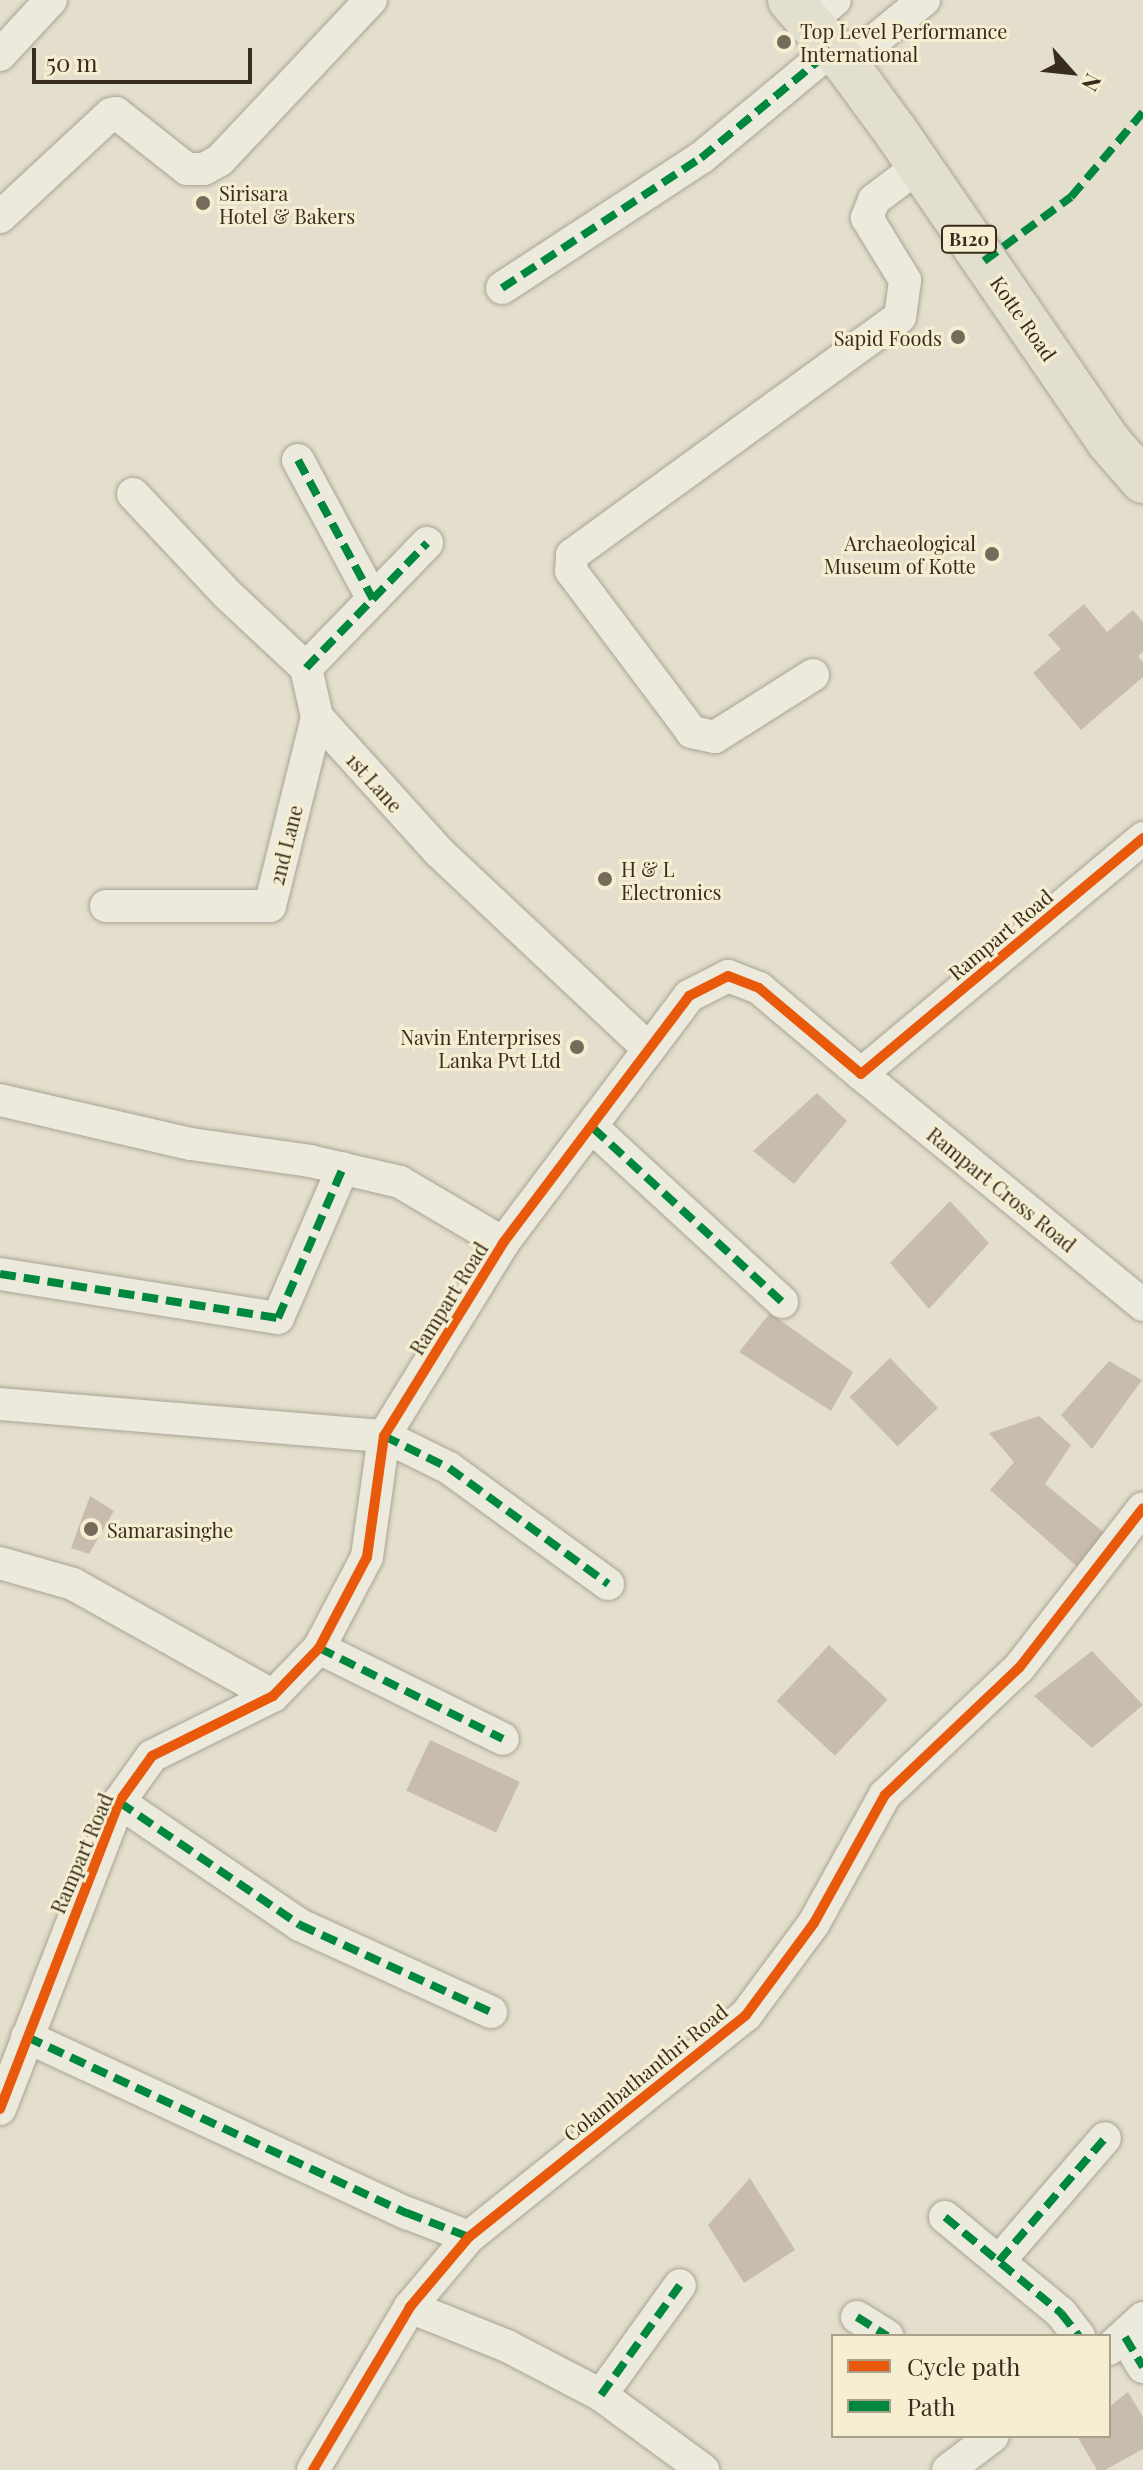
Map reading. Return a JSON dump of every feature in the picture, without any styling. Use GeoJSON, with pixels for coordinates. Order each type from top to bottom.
{"type":"FeatureCollection","features":[{"type":"Feature","properties":{"kind":"main road","name":"Kotte Road"},"geometry":{"type":"LineString","coordinates":[[822,27],[1109,442],[1143,481]]}},
{"type":"Feature","properties":{"kind":"street"},"geometry":{"type":"LineString","coordinates":[[0,55],[51,0]]}},
{"type":"Feature","properties":{"kind":"street"},"geometry":{"type":"LineString","coordinates":[[0,217],[111,114],[116,113],[187,169],[204,169],[220,160],[371,0]]}},
{"type":"Feature","properties":{"kind":"street"},"geometry":{"type":"LineString","coordinates":[[502,288],[701,158],[822,27],[924,0]]}},
{"type":"Feature","properties":{"kind":"street"},"geometry":{"type":"LineString","coordinates":[[813,675],[715,737],[692,732],[571,571],[572,555],[900,317],[905,280],[867,218],[874,200],[919,166]]}},
{"type":"Feature","properties":{"kind":"street"},"geometry":{"type":"LineString","coordinates":[[298,460],[373,599]]}},
{"type":"Feature","properties":{"kind":"street"},"geometry":{"type":"LineString","coordinates":[[133,494],[228,595],[306,668],[427,543]]}},
{"type":"Feature","properties":{"kind":"street","name":"1st Lane"},"geometry":{"type":"LineString","coordinates":[[306,668],[317,717],[438,851],[649,1049]]}},
{"type":"Feature","properties":{"kind":"street","name":"2nd Lane"},"geometry":{"type":"LineString","coordinates":[[106,906],[270,906],[317,717]]}},
{"type":"Feature","properties":{"kind":"street","name":"Rampart Road"},"geometry":{"type":"LineString","coordinates":[[0,2109],[119,1802],[152,1756],[273,1696],[319,1648],[367,1557],[384,1436],[503,1243],[593,1128],[689,996],[728,976],[759,988],[861,1074],[1143,838]]}},
{"type":"Feature","properties":{"kind":"street","name":"Rampart Cross Road"},"geometry":{"type":"LineString","coordinates":[[861,1074],[1143,1305]]}},
{"type":"Feature","properties":{"kind":"street"},"geometry":{"type":"LineString","coordinates":[[0,1100],[191,1144],[343,1168],[400,1182],[503,1243]]}},
{"type":"Feature","properties":{"kind":"street"},"geometry":{"type":"LineString","coordinates":[[593,1128],[782,1302]]}},
{"type":"Feature","properties":{"kind":"street"},"geometry":{"type":"LineString","coordinates":[[0,1274],[278,1318],[343,1168]]}},
{"type":"Feature","properties":{"kind":"street"},"geometry":{"type":"LineString","coordinates":[[0,1404],[384,1436],[449,1468],[608,1584]]}},
{"type":"Feature","properties":{"kind":"street","name":"Colambathanthri Road"},"geometry":{"type":"LineString","coordinates":[[313,2470],[410,2307],[469,2237],[746,2015],[814,1923],[885,1795],[1019,1668],[1143,1508]]}},
{"type":"Feature","properties":{"kind":"street"},"geometry":{"type":"LineString","coordinates":[[0,1563],[73,1584],[273,1696]]}},
{"type":"Feature","properties":{"kind":"street"},"geometry":{"type":"LineString","coordinates":[[319,1648],[503,1739]]}},
{"type":"Feature","properties":{"kind":"street"},"geometry":{"type":"LineString","coordinates":[[119,1802],[300,1925],[491,2012]]}},
{"type":"Feature","properties":{"kind":"street"},"geometry":{"type":"LineString","coordinates":[[27,2037],[407,2213],[469,2237]]}},
{"type":"Feature","properties":{"kind":"street"},"geometry":{"type":"LineString","coordinates":[[999,2261],[1105,2138]]}},
{"type":"Feature","properties":{"kind":"street"},"geometry":{"type":"LineString","coordinates":[[945,2217],[1061,2313],[1077,2334]]}},
{"type":"Feature","properties":{"kind":"street"},"geometry":{"type":"LineString","coordinates":[[601,2395],[680,2285]]}},
{"type":"Feature","properties":{"kind":"street"},"geometry":{"type":"LineString","coordinates":[[410,2307],[507,2346],[601,2395],[703,2470]]}},
{"type":"Feature","properties":{"kind":"street"},"geometry":{"type":"LineString","coordinates":[[857,2317],[884,2334]]}},
{"type":"Feature","properties":{"kind":"street"},"geometry":{"type":"LineString","coordinates":[[1126,2335],[1143,2367]]}},
{"type":"Feature","properties":{"kind":"street"},"geometry":{"type":"LineString","coordinates":[[948,2470],[990,2438]]}},
{"type":"Feature","properties":{"kind":"building"},"geometry":{"type":"Polygon","coordinates":[[[1084,604],[1107,632],[1133,610],[1143,622],[1143,652],[1138,656],[1143,662],[1143,677],[1081,730],[1033,673],[1061,649],[1048,635],[1084,604]]]}},
{"type":"Feature","properties":{"kind":"building"},"geometry":{"type":"Polygon","coordinates":[[[817,1093],[847,1121],[794,1184],[753,1151],[817,1093]]]}},
{"type":"Feature","properties":{"kind":"building"},"geometry":{"type":"Polygon","coordinates":[[[950,1201],[989,1243],[929,1309],[890,1263],[950,1201]]]}},
{"type":"Feature","properties":{"kind":"building"},"geometry":{"type":"Polygon","coordinates":[[[770,1313],[853,1372],[831,1411],[739,1352],[770,1313]]]}},
{"type":"Feature","properties":{"kind":"building"},"geometry":{"type":"Polygon","coordinates":[[[890,1358],[938,1408],[898,1447],[850,1397],[890,1358]]]}},
{"type":"Feature","properties":{"kind":"building"},"geometry":{"type":"Polygon","coordinates":[[[1109,1361],[1142,1380],[1092,1449],[1061,1415],[1109,1361]]]}},
{"type":"Feature","properties":{"kind":"building"},"geometry":{"type":"Polygon","coordinates":[[[1039,1416],[1071,1445],[1045,1484],[1107,1535],[1081,1570],[990,1490],[1014,1462],[989,1433],[1039,1416]]]}},
{"type":"Feature","properties":{"kind":"building","name":"Samarasinghe"},"geometry":{"type":"Polygon","coordinates":[[[90,1496],[114,1511],[89,1554],[71,1548],[90,1496]]]}},
{"type":"Feature","properties":{"kind":"building"},"geometry":{"type":"Polygon","coordinates":[[[829,1645],[888,1700],[835,1756],[776,1701],[829,1645]]]}},
{"type":"Feature","properties":{"kind":"building"},"geometry":{"type":"Polygon","coordinates":[[[1092,1651],[1143,1705],[1092,1748],[1034,1696],[1092,1651]]]}},
{"type":"Feature","properties":{"kind":"building"},"geometry":{"type":"Polygon","coordinates":[[[430,1740],[520,1782],[496,1833],[406,1791],[430,1740]]]}},
{"type":"Feature","properties":{"kind":"building"},"geometry":{"type":"Polygon","coordinates":[[[750,2178],[795,2250],[744,2283],[708,2225],[750,2178]]]}},
{"type":"Feature","properties":{"kind":"building"},"geometry":{"type":"Polygon","coordinates":[[[1128,2392],[1143,2417],[1143,2449],[1105,2470],[1097,2470],[1078,2438],[1111,2438],[1111,2405],[1128,2392]]]}},
{"type":"Feature","properties":{"kind":"marked path"},"geometry":{"type":"LineString","coordinates":[[502,288],[701,158],[831,50]]}},
{"type":"Feature","properties":{"kind":"marked path"},"geometry":{"type":"LineString","coordinates":[[984,261],[1071,197],[1143,112]]}},
{"type":"Feature","properties":{"kind":"marked path"},"geometry":{"type":"LineString","coordinates":[[298,460],[373,599]]}},
{"type":"Feature","properties":{"kind":"marked path"},"geometry":{"type":"LineString","coordinates":[[306,668],[427,543]]}},
{"type":"Feature","properties":{"kind":"marked path"},"geometry":{"type":"LineString","coordinates":[[593,1128],[782,1302]]}},
{"type":"Feature","properties":{"kind":"marked path"},"geometry":{"type":"LineString","coordinates":[[0,1274],[278,1318],[343,1168]]}},
{"type":"Feature","properties":{"kind":"marked path"},"geometry":{"type":"LineString","coordinates":[[384,1436],[449,1468],[608,1584]]}},
{"type":"Feature","properties":{"kind":"marked path"},"geometry":{"type":"LineString","coordinates":[[319,1648],[503,1739]]}},
{"type":"Feature","properties":{"kind":"marked path"},"geometry":{"type":"LineString","coordinates":[[119,1802],[300,1925],[491,2012]]}},
{"type":"Feature","properties":{"kind":"marked path"},"geometry":{"type":"LineString","coordinates":[[27,2037],[407,2213],[469,2237]]}},
{"type":"Feature","properties":{"kind":"marked path"},"geometry":{"type":"LineString","coordinates":[[999,2261],[1105,2138]]}},
{"type":"Feature","properties":{"kind":"marked path"},"geometry":{"type":"LineString","coordinates":[[945,2217],[1061,2313],[1077,2334]]}},
{"type":"Feature","properties":{"kind":"marked path"},"geometry":{"type":"LineString","coordinates":[[601,2395],[680,2285]]}},
{"type":"Feature","properties":{"kind":"marked path"},"geometry":{"type":"LineString","coordinates":[[857,2317],[884,2334]]}},
{"type":"Feature","properties":{"kind":"marked path"},"geometry":{"type":"LineString","coordinates":[[1125,2337],[1143,2367]]}},
{"type":"Feature","properties":{"kind":"cycle path"},"geometry":{"type":"LineString","coordinates":[[0,2109],[119,1802],[152,1756],[273,1696],[319,1648],[367,1557],[384,1436],[503,1243],[689,996],[728,976],[759,988],[861,1074],[1143,838]]}},
{"type":"Feature","properties":{"kind":"cycle path"},"geometry":{"type":"LineString","coordinates":[[313,2470],[410,2307],[469,2237],[746,2015],[814,1923],[885,1795],[1019,1668],[1143,1508]]}},
{"type":"Feature","properties":{"kind":"place","name":"Top Level Performance International"},"geometry":{"type":"Point","coordinates":[784,42]}},
{"type":"Feature","properties":{"kind":"place","name":"Sirisara Hotel & Bakers"},"geometry":{"type":"Point","coordinates":[203,203]}},
{"type":"Feature","properties":{"kind":"place","name":"Sapid Foods"},"geometry":{"type":"Point","coordinates":[958,337]}},
{"type":"Feature","properties":{"kind":"place","name":"Archaeological Museum of Kotte"},"geometry":{"type":"Point","coordinates":[992,554]}},
{"type":"Feature","properties":{"kind":"place","name":"H & L Electronics"},"geometry":{"type":"Point","coordinates":[605,879]}},
{"type":"Feature","properties":{"kind":"place","name":"Navin Enterprises Lanka Pvt Ltd"},"geometry":{"type":"Point","coordinates":[577,1047]}},
{"type":"Feature","properties":{"kind":"place","name":"Samarasinghe"},"geometry":{"type":"Point","coordinates":[91,1529]}}]}
